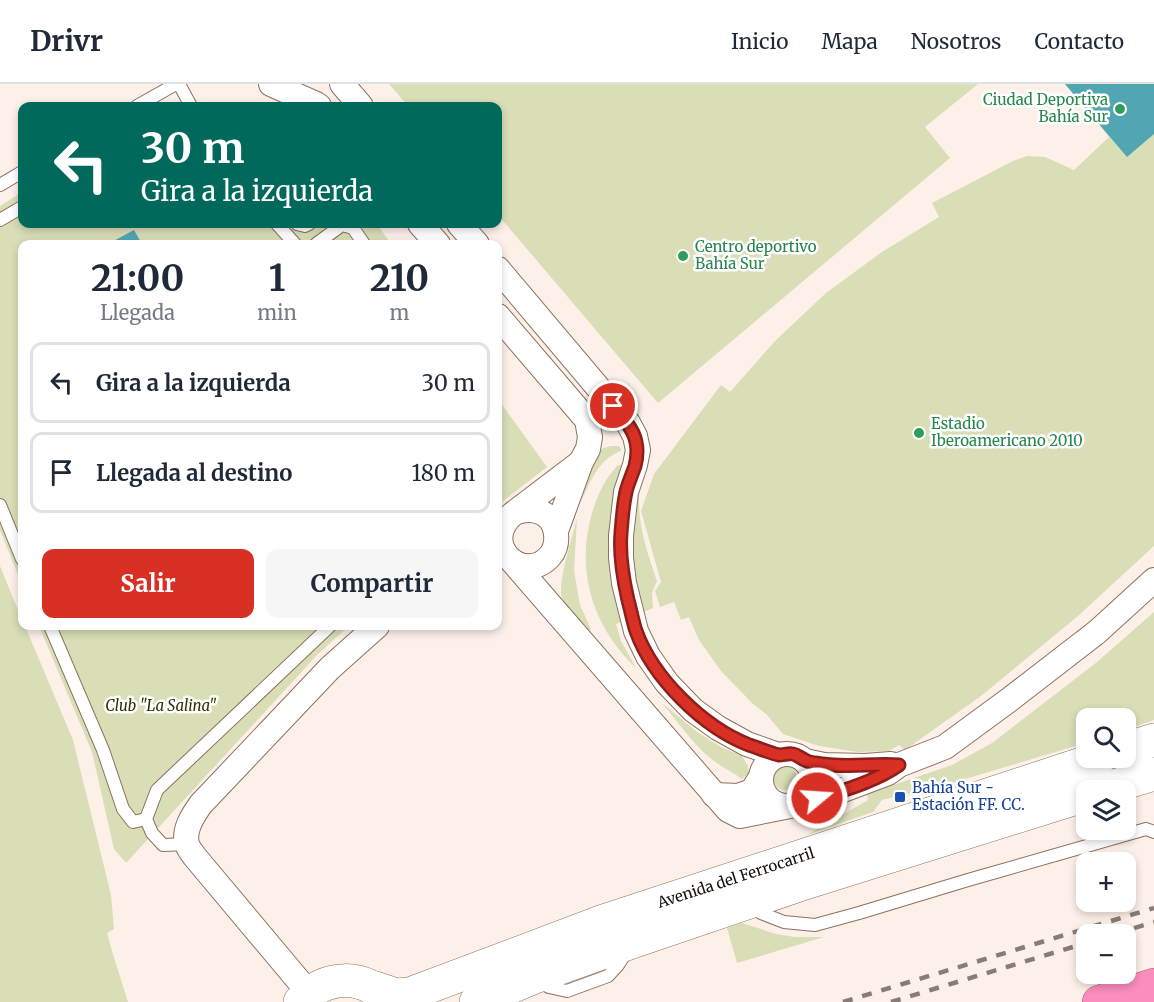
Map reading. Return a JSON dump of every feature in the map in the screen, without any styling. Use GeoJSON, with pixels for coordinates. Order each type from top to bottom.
{"type":"FeatureCollection","features":[{"type":"Feature","properties":{"kind":"highway"},"geometry":{"type":"LineString","coordinates":[[1099,1002],[1154,985]]}},
{"type":"Feature","properties":{"kind":"street"},"geometry":{"type":"LineString","coordinates":[[271,84],[312,102]]}},
{"type":"Feature","properties":{"kind":"street"},"geometry":{"type":"LineString","coordinates":[[342,84],[358,102]]}},
{"type":"Feature","properties":{"kind":"street"},"geometry":{"type":"LineString","coordinates":[[424,228],[434,240]]}},
{"type":"Feature","properties":{"kind":"street"},"geometry":{"type":"LineString","coordinates":[[463,228],[473,240]]}},
{"type":"Feature","properties":{"kind":"street"},"geometry":{"type":"LineString","coordinates":[[502,274],[628,423],[635,436],[638,450],[626,492],[621,558],[624,582],[636,631],[648,656],[667,683],[693,710],[718,728],[747,744],[778,755]]}},
{"type":"Feature","properties":{"kind":"street"},"geometry":{"type":"LineString","coordinates":[[502,321],[586,420],[590,437],[588,449],[581,462],[548,559],[530,566],[520,565],[505,556]]}},
{"type":"Feature","properties":{"kind":"street"},"geometry":{"type":"LineString","coordinates":[[506,519],[581,462]]}},
{"type":"Feature","properties":{"kind":"street"},"geometry":{"type":"LineString","coordinates":[[506,519],[524,510],[535,510],[552,521],[555,541],[552,578],[555,599],[564,621]]}},
{"type":"Feature","properties":{"kind":"street"},"geometry":{"type":"LineString","coordinates":[[505,556],[714,795],[728,810],[740,816],[794,805],[835,793],[888,773],[899,765],[945,747],[1096,632],[1154,580]]}},
{"type":"Feature","properties":{"kind":"street"},"geometry":{"type":"LineString","coordinates":[[304,997],[195,857],[187,844],[188,830],[192,816],[201,804],[330,668],[373,630]]}},
{"type":"Feature","properties":{"kind":"street"},"geometry":{"type":"LineString","coordinates":[[1136,746],[1154,740]]}},
{"type":"Feature","properties":{"kind":"street"},"geometry":{"type":"LineString","coordinates":[[714,795],[738,796],[752,791],[766,763],[785,753],[799,756],[805,761],[810,767],[813,784],[805,799],[794,805],[782,806],[768,798],[761,785],[760,777]]}},
{"type":"Feature","properties":{"kind":"street"},"geometry":{"type":"LineString","coordinates":[[805,761],[844,766],[899,765]]}},
{"type":"Feature","properties":{"kind":"street","name":"Avenida del Ferrocarril"},"geometry":{"type":"LineString","coordinates":[[304,997],[324,984],[341,980],[358,982],[382,995],[411,994],[601,922],[1076,766]]}},
{"type":"Feature","properties":{"kind":"street"},"geometry":{"type":"LineString","coordinates":[[1134,780],[1154,774]]}},
{"type":"Feature","properties":{"kind":"street","name":"Avenida del Ferrocarril"},"geometry":{"type":"LineString","coordinates":[[476,1002],[532,978],[746,903],[1076,798]]}},
{"type":"Feature","properties":{"kind":"lane"},"geometry":{"type":"LineString","coordinates":[[144,102],[177,84],[188,102]]}},
{"type":"Feature","properties":{"kind":"lane"},"geometry":{"type":"LineString","coordinates":[[0,185],[18,174]]}},
{"type":"Feature","properties":{"kind":"lane"},"geometry":{"type":"LineString","coordinates":[[0,220],[18,209]]}},
{"type":"Feature","properties":{"kind":"lane"},"geometry":{"type":"LineString","coordinates":[[281,228],[291,240]]}},
{"type":"Feature","properties":{"kind":"lane"},"geometry":{"type":"LineString","coordinates":[[321,240],[338,228]]}},
{"type":"Feature","properties":{"kind":"lane"},"geometry":{"type":"LineString","coordinates":[[0,505],[18,549]]}},
{"type":"Feature","properties":{"kind":"lane"},"geometry":{"type":"LineString","coordinates":[[52,630],[103,750],[123,808],[133,822],[146,819]]}},
{"type":"Feature","properties":{"kind":"lane"},"geometry":{"type":"LineString","coordinates":[[187,844],[163,845],[152,833],[146,819],[157,790],[326,630]]}},
{"type":"Feature","properties":{"kind":"lane"},"geometry":{"type":"LineString","coordinates":[[746,903],[761,913],[784,922],[815,925],[1151,828]]}},
{"type":"Feature","properties":{"kind":"green space","name":"Centro deportivo Bahía Sur"},"geometry":{"type":"Polygon","coordinates":[[[389,84],[978,84],[925,127],[950,158],[658,403],[502,220],[502,102],[405,102],[389,84]]]}},
{"type":"Feature","properties":{"kind":"green space","name":"Estadio Iberoamericano 2010"},"geometry":{"type":"Polygon","coordinates":[[[1065,84],[1154,84],[1154,546],[1078,616],[981,696],[905,750],[899,745],[889,751],[858,752],[819,746],[783,734],[767,715],[721,671],[699,640],[689,617],[681,620],[674,602],[660,607],[655,591],[661,582],[641,511],[654,474],[721,385],[730,392],[776,340],[826,293],[882,252],[939,217],[932,203],[1027,156],[1045,157],[1074,170],[1109,137],[1065,84]]]}},
{"type":"Feature","properties":{"kind":"green space"},"geometry":{"type":"Polygon","coordinates":[[[18,195],[18,228],[380,228],[388,240],[18,240],[18,575],[0,530],[0,206],[18,195]]]}},
{"type":"Feature","properties":{"kind":"green space"},"geometry":{"type":"Polygon","coordinates":[[[502,405],[547,467],[502,502],[502,405]]]}},
{"type":"Feature","properties":{"kind":"green space"},"geometry":{"type":"Polygon","coordinates":[[[610,446],[620,446],[621,451],[601,466],[591,480],[580,504],[593,460],[599,450],[610,446]]]}},
{"type":"Feature","properties":{"kind":"green space"},"geometry":{"type":"Polygon","coordinates":[[[639,463],[646,471],[640,487],[639,511],[646,548],[657,581],[652,593],[653,608],[616,624],[621,641],[636,668],[621,652],[599,616],[587,577],[586,556],[587,535],[592,513],[605,482],[618,465],[639,463]]]}},
{"type":"Feature","properties":{"kind":"green space"},"geometry":{"type":"Polygon","coordinates":[[[577,518],[574,571],[580,605],[591,629],[588,632],[566,607],[561,591],[563,571],[577,518]]]}},
{"type":"Feature","properties":{"kind":"green space"},"geometry":{"type":"Polygon","coordinates":[[[0,566],[18,610],[18,630],[27,630],[73,740],[111,895],[114,929],[107,933],[128,1002],[0,1002],[0,566]]]}},
{"type":"Feature","properties":{"kind":"green space"},"geometry":{"type":"Polygon","coordinates":[[[1154,612],[1154,720],[1136,726],[1136,708],[1076,708],[1076,746],[948,784],[882,800],[873,812],[807,835],[868,800],[867,794],[952,765],[992,743],[1097,662],[1154,612]]]}},
{"type":"Feature","properties":{"kind":"green space","name":"Club \"La Salina\""},"geometry":{"type":"Polygon","coordinates":[[[41,630],[345,630],[318,654],[126,863],[114,849],[92,752],[41,630]]]}},
{"type":"Feature","properties":{"kind":"green space"},"geometry":{"type":"Polygon","coordinates":[[[662,703],[697,732],[721,747],[742,756],[749,773],[742,779],[714,761],[693,741],[662,703]]]}},
{"type":"Feature","properties":{"kind":"green space"},"geometry":{"type":"Polygon","coordinates":[[[785,766],[794,769],[797,778],[794,787],[785,790],[776,787],[773,778],[776,769],[785,766]]]}},
{"type":"Feature","properties":{"kind":"green space"},"geometry":{"type":"Polygon","coordinates":[[[742,923],[776,934],[795,937],[824,937],[737,963],[727,928],[742,923]]]}},
{"type":"Feature","properties":{"kind":"water","name":"Ciudad Deportiva Bahía Sur"},"geometry":{"type":"Polygon","coordinates":[[[1065,84],[1154,84],[1154,134],[1127,157],[1065,84]]]}},
{"type":"Feature","properties":{"kind":"water"},"geometry":{"type":"Polygon","coordinates":[[[134,230],[140,240],[115,240],[134,230]]]}},
{"type":"Feature","properties":{"kind":"railway"},"geometry":{"type":"LineString","coordinates":[[843,1002],[1154,908]]}},
{"type":"Feature","properties":{"kind":"railway"},"geometry":{"type":"LineString","coordinates":[[1136,928],[1154,922]]}},
{"type":"Feature","properties":{"kind":"railway"},"geometry":{"type":"LineString","coordinates":[[891,1002],[1076,946]]}},
{"type":"Feature","properties":{"kind":"place","name":"Ciudad Deportiva Bahía Sur"},"geometry":{"type":"Point","coordinates":[1120,109]}},
{"type":"Feature","properties":{"kind":"place","name":"Centro deportivo Bahía Sur"},"geometry":{"type":"Point","coordinates":[683,256]}},
{"type":"Feature","properties":{"kind":"place","name":"Estadio Iberoamericano 2010"},"geometry":{"type":"Point","coordinates":[919,433]}},
{"type":"Feature","properties":{"kind":"place","name":"Bahía Sur - Estación FF. CC."},"geometry":{"type":"Point","coordinates":[900,797]}},
{"type":"Feature","properties":{"kind":"route"},"geometry":{"type":"LineString","coordinates":[[613,406],[628,423],[635,436],[638,450],[626,492],[621,536],[624,582],[636,631],[648,656],[667,683],[693,710],[718,728],[747,744],[778,755],[792,754],[805,761],[824,765],[899,765],[888,773],[817,798]]}}]}
